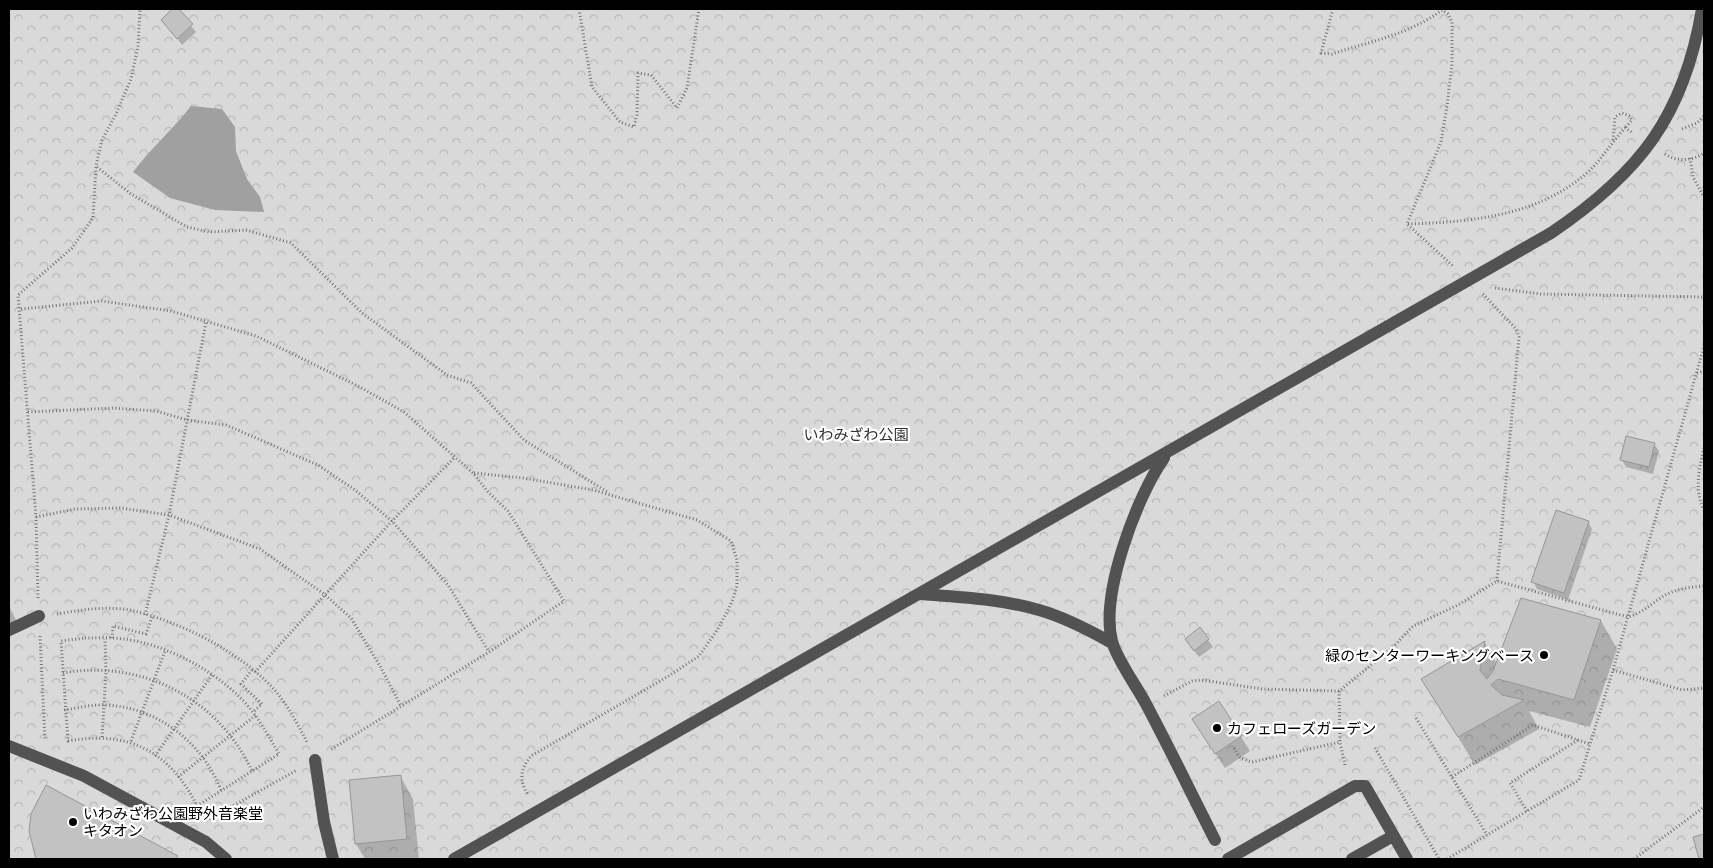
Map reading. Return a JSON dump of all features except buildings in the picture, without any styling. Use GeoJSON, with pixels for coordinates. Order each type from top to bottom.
{"type":"FeatureCollection","features":[{"type":"Feature","properties":{"kind":"lane"},"geometry":{"type":"LineString","coordinates":[[454,859],[1167,454],[1468,279],[1551,233],[1604,193],[1650,144],[1668,119],[1682,89],[1702,9]]}},
{"type":"Feature","properties":{"kind":"lane"},"geometry":{"type":"LineString","coordinates":[[1167,454],[1151,477],[1128,535],[1112,586],[1109,622],[1112,643],[1147,705],[1215,840]]}},
{"type":"Feature","properties":{"kind":"lane"},"geometry":{"type":"LineString","coordinates":[[921,594],[961,597],[1039,610],[1084,628],[1112,643]]}},
{"type":"Feature","properties":{"kind":"lane"},"geometry":{"type":"LineString","coordinates":[[9,630],[39,616]]}},
{"type":"Feature","properties":{"kind":"lane"},"geometry":{"type":"LineString","coordinates":[[9,746],[84,776],[186,833],[206,842],[226,859]]}},
{"type":"Feature","properties":{"kind":"lane"},"geometry":{"type":"LineString","coordinates":[[316,760],[324,822],[333,859]]}},
{"type":"Feature","properties":{"kind":"lane"},"geometry":{"type":"LineString","coordinates":[[1228,859],[1355,786],[1365,786],[1407,859]]}},
{"type":"Feature","properties":{"kind":"lane"},"geometry":{"type":"LineString","coordinates":[[1352,859],[1393,836]]}},
{"type":"Feature","properties":{"kind":"path"},"geometry":{"type":"LineString","coordinates":[[46,760],[36,517],[21,309],[18,295],[72,248],[93,218],[96,166],[102,140],[131,79],[138,46],[140,9]]}},
{"type":"Feature","properties":{"kind":"path"},"geometry":{"type":"LineString","coordinates":[[579,9],[592,87],[620,122],[634,127],[637,115],[638,73],[651,75],[677,108],[688,88],[699,9]]}},
{"type":"Feature","properties":{"kind":"path"},"geometry":{"type":"LineString","coordinates":[[1334,9],[1322,53],[1332,54],[1408,30],[1429,20],[1442,10],[1448,14],[1452,22],[1452,64],[1441,142],[1407,224]]}},
{"type":"Feature","properties":{"kind":"path"},"geometry":{"type":"LineString","coordinates":[[1407,224],[1487,218],[1522,209],[1570,186],[1589,171],[1613,141],[1630,124],[1632,120],[1630,116],[1622,113],[1615,117],[1613,141]]}},
{"type":"Feature","properties":{"kind":"path"},"geometry":{"type":"LineString","coordinates":[[1625,128],[1678,160],[1704,153]]}},
{"type":"Feature","properties":{"kind":"path"},"geometry":{"type":"LineString","coordinates":[[1690,158],[1693,177],[1704,197]]}},
{"type":"Feature","properties":{"kind":"path"},"geometry":{"type":"LineString","coordinates":[[96,166],[132,194],[187,227],[209,232],[246,230],[291,243],[362,313],[447,375],[471,383],[524,440],[612,495]]}},
{"type":"Feature","properties":{"kind":"path"},"geometry":{"type":"LineString","coordinates":[[1407,224],[1468,279],[1516,328],[1519,338],[1497,581]]}},
{"type":"Feature","properties":{"kind":"path"},"geometry":{"type":"LineString","coordinates":[[1468,279],[1500,289],[1541,294],[1704,297]]}},
{"type":"Feature","properties":{"kind":"path"},"geometry":{"type":"LineString","coordinates":[[21,309],[102,302],[171,311],[256,336],[358,386],[404,412],[473,473],[488,492],[508,511],[564,601],[489,652],[316,760],[186,833]]}},
{"type":"Feature","properties":{"kind":"path"},"geometry":{"type":"LineString","coordinates":[[145,615],[168,515],[206,322]]}},
{"type":"Feature","properties":{"kind":"path"},"geometry":{"type":"LineString","coordinates":[[1447,859],[1579,780],[1613,670],[1704,346]]}},
{"type":"Feature","properties":{"kind":"path"},"geometry":{"type":"LineString","coordinates":[[1696,374],[1704,371]]}},
{"type":"Feature","properties":{"kind":"path"},"geometry":{"type":"LineString","coordinates":[[28,412],[113,408],[156,411],[187,420],[226,425],[318,465],[354,490],[392,521],[448,585],[489,652]]}},
{"type":"Feature","properties":{"kind":"path"},"geometry":{"type":"LineString","coordinates":[[1704,448],[1698,473],[1699,500],[1704,510]]}},
{"type":"Feature","properties":{"kind":"path"},"geometry":{"type":"LineString","coordinates":[[178,777],[254,714],[262,704],[241,684],[392,521],[455,457]]}},
{"type":"Feature","properties":{"kind":"path"},"geometry":{"type":"LineString","coordinates":[[473,473],[523,478],[612,495],[697,520],[731,541],[737,560],[737,586],[732,602],[718,629],[699,656],[667,678],[530,756],[522,766],[522,779],[525,791],[537,811]]}},
{"type":"Feature","properties":{"kind":"path"},"geometry":{"type":"LineString","coordinates":[[36,517],[75,509],[121,508],[168,515],[260,549],[324,594],[350,618],[380,666],[401,706]]}},
{"type":"Feature","properties":{"kind":"path"},"geometry":{"type":"LineString","coordinates":[[1147,705],[1192,681],[1202,680],[1262,689],[1339,691],[1392,648],[1413,626],[1458,605],[1497,581],[1628,617],[1640,614],[1664,596],[1673,592],[1704,586]]}},
{"type":"Feature","properties":{"kind":"path"},"geometry":{"type":"LineString","coordinates":[[39,616],[89,609],[128,610],[189,630],[218,646],[254,671],[278,694],[298,725],[316,760]]}},
{"type":"Feature","properties":{"kind":"path"},"geometry":{"type":"LineString","coordinates":[[112,638],[113,626],[146,634],[152,617]]}},
{"type":"Feature","properties":{"kind":"path"},"geometry":{"type":"LineString","coordinates":[[112,638],[140,642],[192,661],[231,690],[254,714],[279,754],[197,806],[188,788],[168,765],[131,741],[102,737],[68,741],[64,710],[61,641],[105,639],[112,638]]}},
{"type":"Feature","properties":{"kind":"path"},"geometry":{"type":"LineString","coordinates":[[102,737],[105,705],[105,639]]}},
{"type":"Feature","properties":{"kind":"path"},"geometry":{"type":"LineString","coordinates":[[131,741],[165,651]]}},
{"type":"Feature","properties":{"kind":"path"},"geometry":{"type":"LineString","coordinates":[[63,673],[86,669],[129,672],[155,680],[175,689],[194,702],[231,734],[242,750],[252,771]]}},
{"type":"Feature","properties":{"kind":"path"},"geometry":{"type":"LineString","coordinates":[[1613,670],[1682,690],[1704,688]]}},
{"type":"Feature","properties":{"kind":"path"},"geometry":{"type":"LineString","coordinates":[[155,756],[212,675]]}},
{"type":"Feature","properties":{"kind":"path"},"geometry":{"type":"LineString","coordinates":[[1339,691],[1340,742],[1345,765]]}},
{"type":"Feature","properties":{"kind":"path"},"geometry":{"type":"LineString","coordinates":[[64,710],[105,705],[142,712],[160,718],[191,743],[214,771],[221,790]]}},
{"type":"Feature","properties":{"kind":"path"},"geometry":{"type":"LineString","coordinates":[[1416,718],[1486,835]]}},
{"type":"Feature","properties":{"kind":"path"},"geometry":{"type":"LineString","coordinates":[[1452,778],[1533,725],[1590,744]]}},
{"type":"Feature","properties":{"kind":"path"},"geometry":{"type":"LineString","coordinates":[[1527,811],[1510,783],[1578,740]]}},
{"type":"Feature","properties":{"kind":"path"},"geometry":{"type":"LineString","coordinates":[[1234,748],[1240,758],[1252,762],[1340,742]]}},
{"type":"Feature","properties":{"kind":"path"},"geometry":{"type":"LineString","coordinates":[[1375,748],[1439,859]]}},
{"type":"Feature","properties":{"kind":"path"},"geometry":{"type":"LineString","coordinates":[[1634,859],[1704,807]]}},
{"type":"Feature","properties":{"kind":"green space","name":"いわみざわ公園"},"geometry":{"type":"Polygon","coordinates":[[[9,9],[1704,9],[1704,859],[9,859],[9,9]]]}},
{"type":"Feature","properties":{"kind":"shaded area"},"geometry":{"type":"Polygon","coordinates":[[[191,106],[222,109],[235,127],[236,151],[247,179],[260,197],[264,212],[215,210],[170,198],[133,172],[191,106]]]}},
{"type":"Feature","properties":{"kind":"place","name":"緑のセンターワーキングベース"},"geometry":{"type":"Point","coordinates":[1544,655]}},
{"type":"Feature","properties":{"kind":"place","name":"カフェローズガーデン"},"geometry":{"type":"Point","coordinates":[1217,728]}},
{"type":"Feature","properties":{"kind":"place","name":"いわみざわ公園野外音楽堂 キタオン"},"geometry":{"type":"Point","coordinates":[73,822]}}]}
